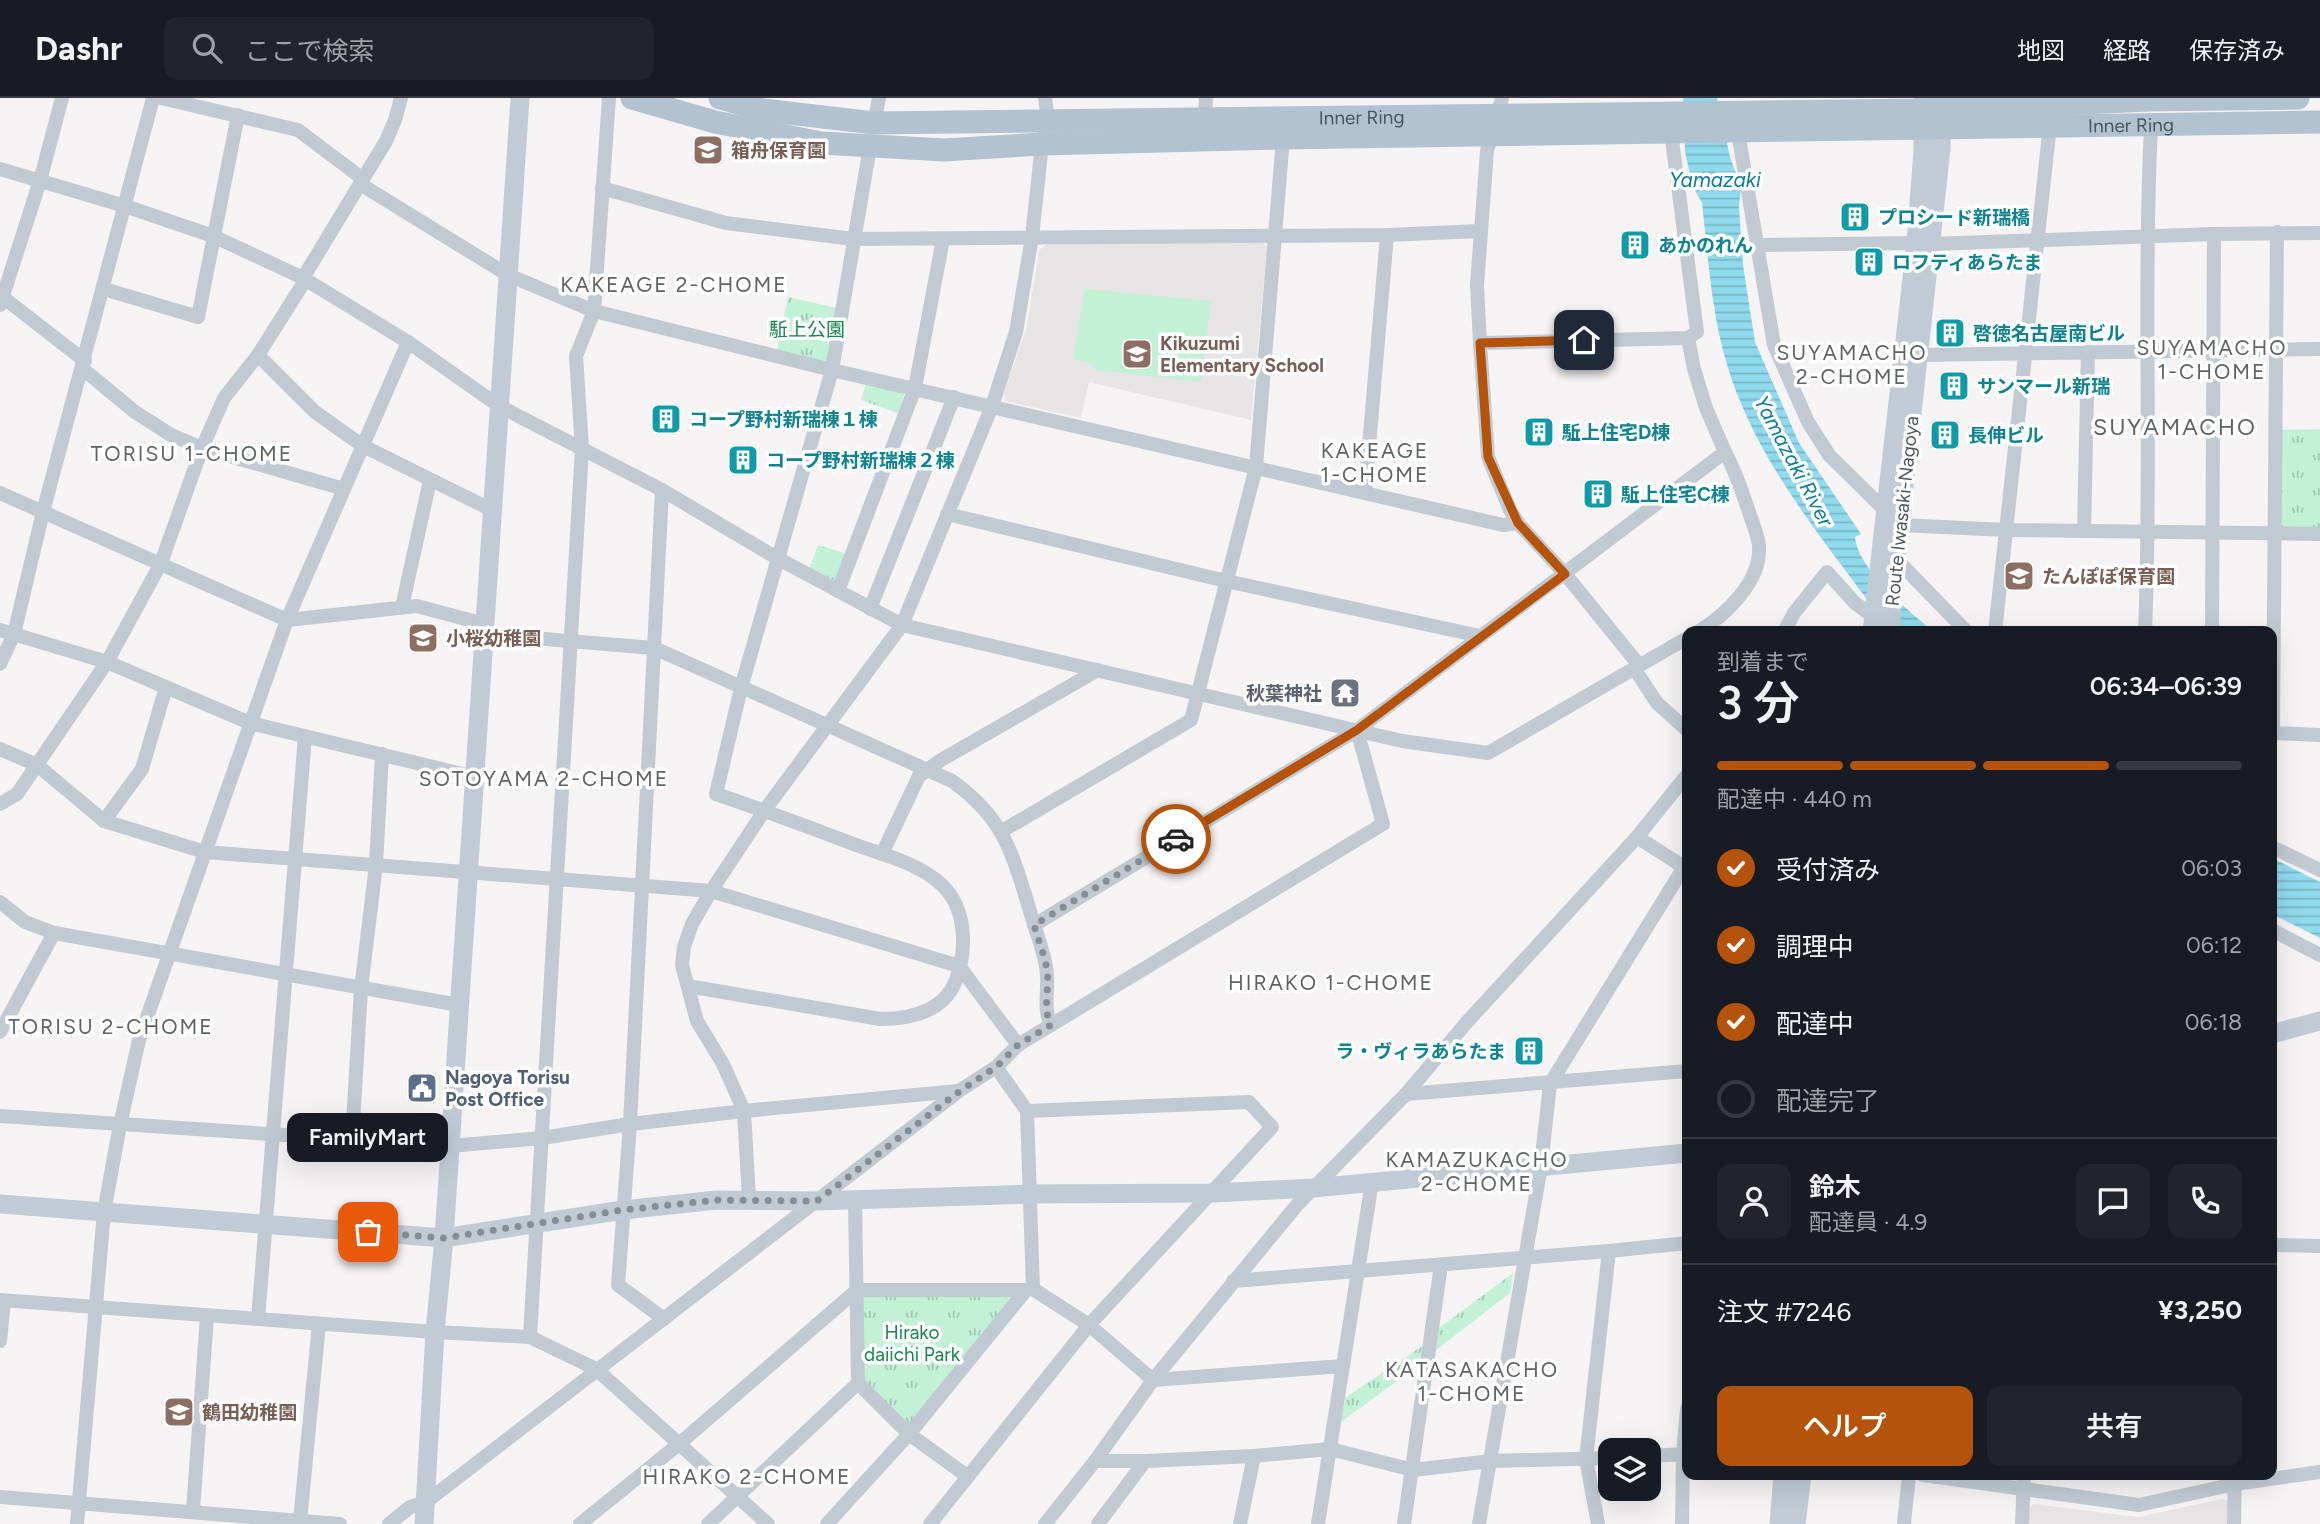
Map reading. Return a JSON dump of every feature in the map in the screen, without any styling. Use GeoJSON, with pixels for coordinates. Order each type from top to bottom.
{"type":"FeatureCollection","features":[{"type":"Feature","properties":{"kind":"main road","name":"Inner Ring"},"geometry":{"type":"LineString","coordinates":[[632,98],[770,134],[821,143],[944,150],[1042,144],[1283,138],[1498,116],[1669,114],[1736,117],[2055,109],[2149,99],[2298,98]]}},
{"type":"Feature","properties":{"kind":"main road","name":"Inner Ring"},"geometry":{"type":"LineString","coordinates":[[720,98],[763,110],[874,123],[1046,109],[1435,107],[1498,116]]}},
{"type":"Feature","properties":{"kind":"main road","name":"Inner Ring"},"geometry":{"type":"LineString","coordinates":[[2055,109],[2151,125],[2320,121]]}},
{"type":"Feature","properties":{"kind":"street"},"geometry":{"type":"LineString","coordinates":[[62,98],[40,181],[1,299],[84,365],[135,412],[171,435],[202,448],[344,489]]}},
{"type":"Feature","properties":{"kind":"street"},"geometry":{"type":"LineString","coordinates":[[0,664],[84,365],[153,98]]}},
{"type":"Feature","properties":{"kind":"street"},"geometry":{"type":"LineString","coordinates":[[161,98],[298,130],[361,182],[508,275],[594,311],[832,370],[1503,525],[1518,523]]}},
{"type":"Feature","properties":{"kind":"street"},"geometry":{"type":"LineString","coordinates":[[0,804],[17,794],[107,662],[162,563],[202,448],[224,398],[258,355],[305,279],[386,141],[401,98]]}},
{"type":"Feature","properties":{"kind":"street"},"geometry":{"type":"LineString","coordinates":[[425,1524],[435,1332],[444,1238],[520,98]]}},
{"type":"Feature","properties":{"kind":"street"},"geometry":{"type":"LineString","coordinates":[[530,1337],[582,448],[576,356],[594,311],[610,98]]}},
{"type":"Feature","properties":{"kind":"street"},"geometry":{"type":"LineString","coordinates":[[874,123],[878,98]]}},
{"type":"Feature","properties":{"kind":"street"},"geometry":{"type":"LineString","coordinates":[[749,1199],[744,1111],[723,1063],[697,1021],[682,965],[684,947],[692,924],[710,891],[764,811],[902,625],[992,406],[1016,332],[1032,237],[1046,109]]}},
{"type":"Feature","properties":{"kind":"street"},"geometry":{"type":"LineString","coordinates":[[1995,626],[2055,109]]}},
{"type":"Feature","properties":{"kind":"street","name":"Route Iwasaki-Nagoya"},"geometry":{"type":"LineString","coordinates":[[1890,626],[1919,355],[1932,112]]}},
{"type":"Feature","properties":{"kind":"street"},"geometry":{"type":"LineString","coordinates":[[1480,343],[1688,338],[1697,332],[1669,114]]}},
{"type":"Feature","properties":{"kind":"street"},"geometry":{"type":"LineString","coordinates":[[104,289],[198,317],[238,116]]}},
{"type":"Feature","properties":{"kind":"street"},"geometry":{"type":"LineString","coordinates":[[1498,116],[1487,151],[1476,285],[1488,457],[1518,523],[1565,574],[1637,666],[1657,703],[1682,726]]}},
{"type":"Feature","properties":{"kind":"street"},"geometry":{"type":"LineString","coordinates":[[1736,117],[1774,345],[1808,422],[1829,455],[1900,525],[2006,530],[2320,534]]}},
{"type":"Feature","properties":{"kind":"street"},"geometry":{"type":"LineString","coordinates":[[2145,626],[2149,532],[2146,236],[2151,125]]}},
{"type":"Feature","properties":{"kind":"street"},"geometry":{"type":"LineString","coordinates":[[1002,831],[1191,720],[1256,467],[1283,138]]}},
{"type":"Feature","properties":{"kind":"street"},"geometry":{"type":"LineString","coordinates":[[688,986],[880,1018],[901,1018],[918,1015],[947,995],[955,981],[963,951],[964,933],[957,906],[945,887],[931,876],[883,855],[716,794],[741,688],[832,370],[870,147]]}},
{"type":"Feature","properties":{"kind":"street"},"geometry":{"type":"LineString","coordinates":[[0,169],[125,206],[213,236],[305,279],[408,342],[499,406],[662,490],[777,558],[902,625],[1402,741],[1488,753],[1682,641]]}},
{"type":"Feature","properties":{"kind":"street"},"geometry":{"type":"LineString","coordinates":[[602,188],[726,223],[853,239],[1387,235],[1480,231]]}},
{"type":"Feature","properties":{"kind":"street"},"geometry":{"type":"LineString","coordinates":[[2273,626],[2277,232]]}},
{"type":"Feature","properties":{"kind":"street"},"geometry":{"type":"LineString","coordinates":[[1756,245],[2320,233]]}},
{"type":"Feature","properties":{"kind":"street"},"geometry":{"type":"LineString","coordinates":[[2212,626],[2214,234]]}},
{"type":"Feature","properties":{"kind":"street"},"geometry":{"type":"LineString","coordinates":[[1365,493],[1387,235]]}},
{"type":"Feature","properties":{"kind":"street"},"geometry":{"type":"LineString","coordinates":[[838,592],[915,388],[943,239]]}},
{"type":"Feature","properties":{"kind":"street","name":"Route Iwasaki-Nagoya"},"geometry":{"type":"LineString","coordinates":[[1873,624],[1885,511],[1923,243]]}},
{"type":"Feature","properties":{"kind":"street"},"geometry":{"type":"LineString","coordinates":[[1688,338],[1706,408],[1735,473],[1759,545],[1753,573],[1738,597],[1722,615],[1706,626]]}},
{"type":"Feature","properties":{"kind":"street"},"geometry":{"type":"LineString","coordinates":[[77,1524],[104,1212],[139,1040],[287,620],[408,342]]}},
{"type":"Feature","properties":{"kind":"street"},"geometry":{"type":"LineString","coordinates":[[1919,355],[2320,349]]}},
{"type":"Feature","properties":{"kind":"street"},"geometry":{"type":"LineString","coordinates":[[2084,531],[2088,352]]}},
{"type":"Feature","properties":{"kind":"street"},"geometry":{"type":"LineString","coordinates":[[258,355],[315,412],[363,446],[492,510]]}},
{"type":"Feature","properties":{"kind":"street"},"geometry":{"type":"LineString","coordinates":[[870,609],[954,397]]}},
{"type":"Feature","properties":{"kind":"street"},"geometry":{"type":"LineString","coordinates":[[1034,925],[1357,730],[1725,452]]}},
{"type":"Feature","properties":{"kind":"street"},"geometry":{"type":"LineString","coordinates":[[402,607],[430,480]]}},
{"type":"Feature","properties":{"kind":"street"},"geometry":{"type":"LineString","coordinates":[[662,490],[630,1124],[618,1285],[664,1319]]}},
{"type":"Feature","properties":{"kind":"street"},"geometry":{"type":"LineString","coordinates":[[0,493],[287,620],[417,606],[477,622],[484,634]]}},
{"type":"Feature","properties":{"kind":"street"},"geometry":{"type":"LineString","coordinates":[[947,514],[1480,636]]}},
{"type":"Feature","properties":{"kind":"street"},"geometry":{"type":"LineString","coordinates":[[1896,559],[1961,626]]}},
{"type":"Feature","properties":{"kind":"street"},"geometry":{"type":"LineString","coordinates":[[1787,626],[1826,572],[1873,624]]}},
{"type":"Feature","properties":{"kind":"street"},"geometry":{"type":"LineString","coordinates":[[7,632],[107,662],[250,723],[475,777]]}},
{"type":"Feature","properties":{"kind":"street"},"geometry":{"type":"LineString","coordinates":[[484,634],[654,648],[952,781],[984,807],[1002,831],[1013,857],[1047,970],[1046,1015],[1051,1025]]}},
{"type":"Feature","properties":{"kind":"street"},"geometry":{"type":"LineString","coordinates":[[883,855],[919,776],[927,769],[1098,670]]}},
{"type":"Feature","properties":{"kind":"street"},"geometry":{"type":"LineString","coordinates":[[104,821],[142,769],[166,687]]}},
{"type":"Feature","properties":{"kind":"street"},"geometry":{"type":"LineString","coordinates":[[389,1524],[410,1507],[426,1502],[960,1091],[996,1067],[1018,1045],[1383,824],[1357,730]]}},
{"type":"Feature","properties":{"kind":"street"},"geometry":{"type":"LineString","coordinates":[[2277,733],[2320,735]]}},
{"type":"Feature","properties":{"kind":"street"},"geometry":{"type":"LineString","coordinates":[[258,1319],[305,736]]}},
{"type":"Feature","properties":{"kind":"street"},"geometry":{"type":"LineString","coordinates":[[0,749],[37,765],[104,821],[205,852],[710,891],[959,966],[1018,1045]]}},
{"type":"Feature","properties":{"kind":"street"},"geometry":{"type":"LineString","coordinates":[[352,1140],[361,989],[376,865],[382,754]]}},
{"type":"Feature","properties":{"kind":"street"},"geometry":{"type":"LineString","coordinates":[[1045,1524],[1095,1461],[1153,1380],[1233,1281],[1313,1188],[1406,1094],[1467,1021],[1637,837],[1682,781]]}},
{"type":"Feature","properties":{"kind":"street"},"geometry":{"type":"LineString","coordinates":[[1637,837],[1682,865]]}},
{"type":"Feature","properties":{"kind":"street"},"geometry":{"type":"LineString","coordinates":[[2277,849],[2320,870]]}},
{"type":"Feature","properties":{"kind":"street"},"geometry":{"type":"LineString","coordinates":[[1479,1524],[1523,1257],[1541,1166],[1550,1084],[1682,873]]}},
{"type":"Feature","properties":{"kind":"street"},"geometry":{"type":"LineString","coordinates":[[0,902],[25,922],[54,933],[460,1005]]}},
{"type":"Feature","properties":{"kind":"street"},"geometry":{"type":"LineString","coordinates":[[0,1032],[54,933]]}},
{"type":"Feature","properties":{"kind":"street"},"geometry":{"type":"LineString","coordinates":[[2277,933],[2320,955]]}},
{"type":"Feature","properties":{"kind":"street"},"geometry":{"type":"LineString","coordinates":[[2277,1033],[2320,1021]]}},
{"type":"Feature","properties":{"kind":"street"},"geometry":{"type":"LineString","coordinates":[[827,1524],[909,1434],[1030,1290],[1027,1111],[996,1067]]}},
{"type":"Feature","properties":{"kind":"street"},"geometry":{"type":"LineString","coordinates":[[1406,1094],[1682,1071]]}},
{"type":"Feature","properties":{"kind":"street"},"geometry":{"type":"LineString","coordinates":[[0,1116],[450,1146],[542,1138],[630,1124],[744,1111],[960,1091]]}},
{"type":"Feature","properties":{"kind":"street"},"geometry":{"type":"LineString","coordinates":[[930,1524],[1089,1325],[1272,1127],[1249,1102],[1027,1111]]}},
{"type":"Feature","properties":{"kind":"street"},"geometry":{"type":"LineString","coordinates":[[0,1204],[444,1238],[623,1210],[717,1200],[817,1201],[1030,1194],[1213,1193],[1313,1188],[1682,1153]]}},
{"type":"Feature","properties":{"kind":"street"},"geometry":{"type":"LineString","coordinates":[[1318,1524],[1372,1182]]}},
{"type":"Feature","properties":{"kind":"street"},"geometry":{"type":"LineString","coordinates":[[855,1200],[858,1383],[909,1434],[967,1476]]}},
{"type":"Feature","properties":{"kind":"street"},"geometry":{"type":"LineString","coordinates":[[1233,1281],[1609,1251],[1682,1243]]}},
{"type":"Feature","properties":{"kind":"street"},"geometry":{"type":"LineString","coordinates":[[2277,1245],[2320,1246]]}},
{"type":"Feature","properties":{"kind":"street"},"geometry":{"type":"LineString","coordinates":[[1598,1524],[1586,1459],[1609,1251]]}},
{"type":"Feature","properties":{"kind":"street"},"geometry":{"type":"LineString","coordinates":[[1404,1524],[1441,1265]]}},
{"type":"Feature","properties":{"kind":"street"},"geometry":{"type":"LineString","coordinates":[[580,1524],[679,1444],[857,1290],[1030,1290],[1089,1325],[1153,1380],[1343,1366]]}},
{"type":"Feature","properties":{"kind":"street"},"geometry":{"type":"LineString","coordinates":[[0,1341],[2,1300],[530,1337],[596,1369],[768,1524]]}},
{"type":"Feature","properties":{"kind":"street"},"geometry":{"type":"LineString","coordinates":[[193,1511],[207,1316]]}},
{"type":"Feature","properties":{"kind":"street"},"geometry":{"type":"LineString","coordinates":[[300,1521],[319,1324]]}},
{"type":"Feature","properties":{"kind":"street"},"geometry":{"type":"LineString","coordinates":[[708,1524],[858,1383]]}},
{"type":"Feature","properties":{"kind":"street"},"geometry":{"type":"LineString","coordinates":[[1095,1461],[1254,1456],[1330,1449],[1413,1470],[1491,1461],[1598,1458]]}},
{"type":"Feature","properties":{"kind":"street"},"geometry":{"type":"LineString","coordinates":[[1661,1455],[1682,1454]]}},
{"type":"Feature","properties":{"kind":"street"},"geometry":{"type":"LineString","coordinates":[[1240,1524],[1254,1456]]}},
{"type":"Feature","properties":{"kind":"street"},"geometry":{"type":"LineString","coordinates":[[1098,1524],[1145,1461]]}},
{"type":"Feature","properties":{"kind":"street"},"geometry":{"type":"LineString","coordinates":[[2277,1476],[2320,1472]]}},
{"type":"Feature","properties":{"kind":"street"},"geometry":{"type":"LineString","coordinates":[[1682,1524],[1684,1480]]}},
{"type":"Feature","properties":{"kind":"street"},"geometry":{"type":"LineString","coordinates":[[1779,1524],[1783,1480]]}},
{"type":"Feature","properties":{"kind":"street"},"geometry":{"type":"LineString","coordinates":[[1796,1524],[1801,1480]]}},
{"type":"Feature","properties":{"kind":"street"},"geometry":{"type":"LineString","coordinates":[[1904,1524],[1908,1480]]}},
{"type":"Feature","properties":{"kind":"street"},"geometry":{"type":"LineString","coordinates":[[1995,1480],[2024,1482],[2139,1505],[2235,1480],[2234,1524]]}},
{"type":"Feature","properties":{"kind":"street"},"geometry":{"type":"LineString","coordinates":[[2022,1524],[2024,1482]]}},
{"type":"Feature","properties":{"kind":"street"},"geometry":{"type":"LineString","coordinates":[[0,1497],[340,1524]]}},
{"type":"Feature","properties":{"kind":"shaded area","name":"Kikuzumi Elementary School"},"geometry":{"type":"Polygon","coordinates":[[[1260,240],[1267,247],[1251,420],[1089,382],[1081,418],[1005,401],[1004,393],[1027,326],[1039,250],[1046,245],[1260,240]]]}},
{"type":"Feature","properties":{"kind":"shaded area"},"geometry":{"type":"Polygon","coordinates":[[[2223,1499],[2228,1501],[2228,1524],[2027,1524],[2028,1511],[2033,1504],[2138,1517],[2223,1499]]]}},
{"type":"Feature","properties":{"kind":"green space"},"geometry":{"type":"Polygon","coordinates":[[[1085,289],[1211,301],[1201,382],[1096,370],[1090,363],[1073,359],[1085,289]]]}},
{"type":"Feature","properties":{"kind":"green space","name":"駈上公園"},"geometry":{"type":"Polygon","coordinates":[[[788,297],[837,308],[828,364],[777,350],[788,297]]]}},
{"type":"Feature","properties":{"kind":"green space"},"geometry":{"type":"Polygon","coordinates":[[[867,381],[906,389],[898,413],[861,400],[867,381]]]}},
{"type":"Feature","properties":{"kind":"green space"},"geometry":{"type":"Polygon","coordinates":[[[2320,429],[2320,530],[2276,530],[2276,430],[2320,429]]]}},
{"type":"Feature","properties":{"kind":"green space"},"geometry":{"type":"Polygon","coordinates":[[[818,545],[851,555],[841,586],[810,568],[818,545]]]}},
{"type":"Feature","properties":{"kind":"green space"},"geometry":{"type":"Polygon","coordinates":[[[1513,1273],[1510,1293],[1431,1354],[1435,1331],[1513,1273]]]}},
{"type":"Feature","properties":{"kind":"green space","name":"Hirako daiichi Park"},"geometry":{"type":"Polygon","coordinates":[[[1023,1290],[910,1429],[860,1380],[860,1291],[1023,1290]]]}},
{"type":"Feature","properties":{"kind":"green space"},"geometry":{"type":"Polygon","coordinates":[[[1422,1346],[1420,1364],[1341,1422],[1345,1398],[1422,1346]]]}},
{"type":"Feature","properties":{"kind":"water","name":"Yamazaki"},"geometry":{"type":"Polygon","coordinates":[[[1683,98],[1717,98],[1730,157],[1741,188],[1739,206],[1743,265],[1755,342],[1799,443],[1861,534],[1855,537],[1865,563],[1886,589],[1927,626],[1887,626],[1797,503],[1755,434],[1739,398],[1721,342],[1702,203],[1693,187],[1685,152],[1683,98]]]}},
{"type":"Feature","properties":{"kind":"water"},"geometry":{"type":"Polygon","coordinates":[[[2277,860],[2320,882],[2320,938],[2277,916],[2277,860]]]}},
{"type":"Feature","properties":{"kind":"way so far"},"geometry":{"type":"LineString","coordinates":[[368,1232],[444,1238],[623,1210],[717,1200],[817,1201],[960,1091],[996,1067],[1018,1045],[1051,1025],[1046,1015],[1047,970],[1034,925],[1176,839]]}},
{"type":"Feature","properties":{"kind":"place","name":"箱舟保育園"},"geometry":{"type":"Point","coordinates":[708,150]}},
{"type":"Feature","properties":{"kind":"place","name":"プロシード新瑞橋"},"geometry":{"type":"Point","coordinates":[1855,217]}},
{"type":"Feature","properties":{"kind":"place","name":"あかのれん"},"geometry":{"type":"Point","coordinates":[1635,245]}},
{"type":"Feature","properties":{"kind":"place","name":"ロフティあらたま"},"geometry":{"type":"Point","coordinates":[1869,262]}},
{"type":"Feature","properties":{"kind":"place","name":"啓徳名古屋南ビル"},"geometry":{"type":"Point","coordinates":[1950,333]}},
{"type":"Feature","properties":{"kind":"place","name":"Kikuzumi Elementary School"},"geometry":{"type":"Point","coordinates":[1137,354]}},
{"type":"Feature","properties":{"kind":"place","name":"サンマール新瑞"},"geometry":{"type":"Point","coordinates":[1954,386]}},
{"type":"Feature","properties":{"kind":"place","name":"コープ野村新瑞棟１棟"},"geometry":{"type":"Point","coordinates":[666,419]}},
{"type":"Feature","properties":{"kind":"place","name":"駈上住宅D棟"},"geometry":{"type":"Point","coordinates":[1539,432]}},
{"type":"Feature","properties":{"kind":"place","name":"長伸ビル"},"geometry":{"type":"Point","coordinates":[1945,435]}},
{"type":"Feature","properties":{"kind":"place","name":"コープ野村新瑞棟２棟"},"geometry":{"type":"Point","coordinates":[743,460]}},
{"type":"Feature","properties":{"kind":"place","name":"駈上住宅C棟"},"geometry":{"type":"Point","coordinates":[1598,494]}},
{"type":"Feature","properties":{"kind":"place","name":"たんぽぽ保育園"},"geometry":{"type":"Point","coordinates":[2019,576]}},
{"type":"Feature","properties":{"kind":"place","name":"小桜幼稚園"},"geometry":{"type":"Point","coordinates":[423,638]}},
{"type":"Feature","properties":{"kind":"place","name":"秋葉神社"},"geometry":{"type":"Point","coordinates":[1345,693]}},
{"type":"Feature","properties":{"kind":"place","name":"ラ・ヴィラあらたま"},"geometry":{"type":"Point","coordinates":[1529,1051]}},
{"type":"Feature","properties":{"kind":"place","name":"Nagoya Torisu Post Office"},"geometry":{"type":"Point","coordinates":[422,1088]}},
{"type":"Feature","properties":{"kind":"place","name":"FamilyMart"},"geometry":{"type":"Point","coordinates":[368,1232]}},
{"type":"Feature","properties":{"kind":"place","name":"鶴田幼稚園"},"geometry":{"type":"Point","coordinates":[179,1412]}},
{"type":"Feature","properties":{"kind":"district","name":"KAKEAGE 2-CHOME"},"geometry":{"type":"Point","coordinates":[674,284]}},
{"type":"Feature","properties":{"kind":"district","name":"SUYAMACHO 1-CHOME"},"geometry":{"type":"Point","coordinates":[2212,359]}},
{"type":"Feature","properties":{"kind":"district","name":"SUYAMACHO 2-CHOME"},"geometry":{"type":"Point","coordinates":[1852,364]}},
{"type":"Feature","properties":{"kind":"district","name":"SUYAMACHO"},"geometry":{"type":"Point","coordinates":[2175,427]}},
{"type":"Feature","properties":{"kind":"district","name":"TORISU 1-CHOME"},"geometry":{"type":"Point","coordinates":[192,453]}},
{"type":"Feature","properties":{"kind":"district","name":"KAKEAGE 1-CHOME"},"geometry":{"type":"Point","coordinates":[1375,462]}},
{"type":"Feature","properties":{"kind":"district","name":"SOTOYAMA 2-CHOME"},"geometry":{"type":"Point","coordinates":[544,778]}},
{"type":"Feature","properties":{"kind":"district","name":"HIRAKO 1-CHOME"},"geometry":{"type":"Point","coordinates":[1331,982]}},
{"type":"Feature","properties":{"kind":"district","name":"TORISU 2-CHOME"},"geometry":{"type":"Point","coordinates":[111,1026]}},
{"type":"Feature","properties":{"kind":"district","name":"KAMAZUKACHO 2-CHOME"},"geometry":{"type":"Point","coordinates":[1477,1171]}},
{"type":"Feature","properties":{"kind":"district","name":"KATASAKACHO 1-CHOME"},"geometry":{"type":"Point","coordinates":[1472,1381]}},
{"type":"Feature","properties":{"kind":"district","name":"HIRAKO 2-CHOME"},"geometry":{"type":"Point","coordinates":[747,1476]}},
{"type":"Feature","properties":{"kind":"route"},"geometry":{"type":"LineString","coordinates":[[1176,839],[1357,730],[1565,574],[1518,523],[1488,457],[1480,343],[1584,340]]}},
{"type":"Feature","properties":{"kind":"water label","name":"Yamazaki River"},"geometry":{"type":"Point","coordinates":[1794,461]}}]}
